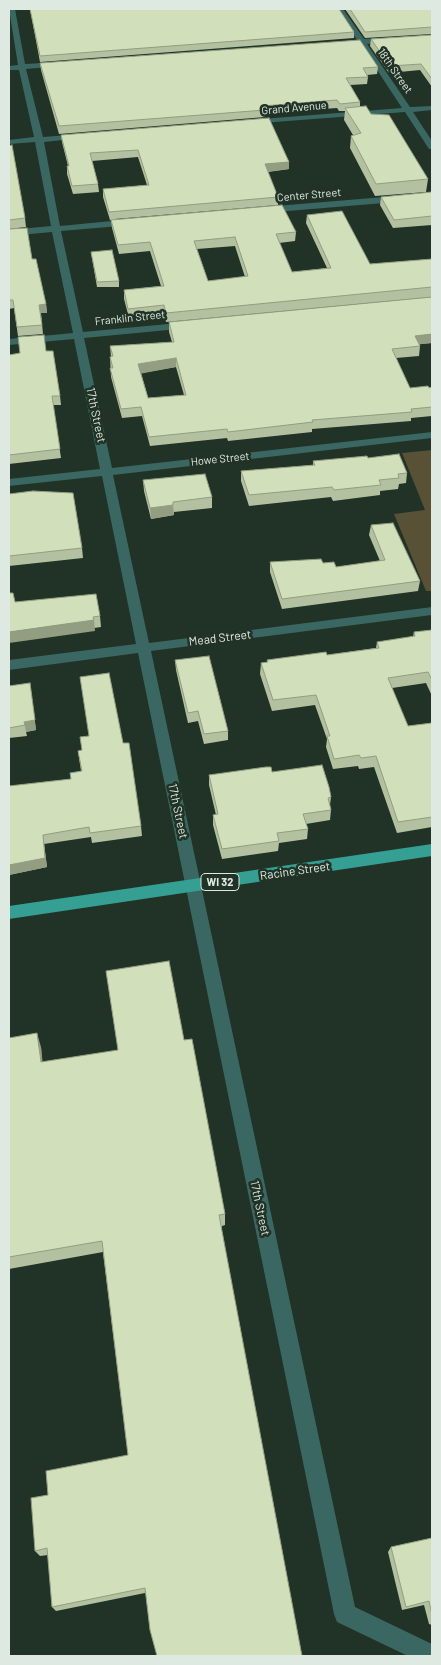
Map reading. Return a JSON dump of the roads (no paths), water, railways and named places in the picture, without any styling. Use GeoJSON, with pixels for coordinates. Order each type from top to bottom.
{"type":"FeatureCollection","features":[{"type":"Feature","properties":{"kind":"main road","name":"Racine Street"},"geometry":{"type":"LineString","coordinates":[[9,914],[432,850]]}},
{"type":"Feature","properties":{"kind":"street","name":"17th Street"},"geometry":{"type":"LineString","coordinates":[[11,9],[15,67],[39,139],[56,229],[345,1614],[432,1656]]}},
{"type":"Feature","properties":{"kind":"street","name":"18th Street"},"geometry":{"type":"LineString","coordinates":[[340,9],[432,147]]}},
{"type":"Feature","properties":{"kind":"street"},"geometry":{"type":"LineString","coordinates":[[337,44],[432,37]]}},
{"type":"Feature","properties":{"kind":"street"},"geometry":{"type":"LineString","coordinates":[[15,67],[65,64]]}},
{"type":"Feature","properties":{"kind":"street","name":"Grand Avenue"},"geometry":{"type":"LineString","coordinates":[[241,123],[432,108]]}},
{"type":"Feature","properties":{"kind":"street"},"geometry":{"type":"LineString","coordinates":[[9,142],[93,135]]}},
{"type":"Feature","properties":{"kind":"street","name":"Center Street"},"geometry":{"type":"LineString","coordinates":[[252,211],[432,196]]}},
{"type":"Feature","properties":{"kind":"street"},"geometry":{"type":"LineString","coordinates":[[9,233],[143,221]]}},
{"type":"Feature","properties":{"kind":"street","name":"Franklin Street"},"geometry":{"type":"LineString","coordinates":[[9,342],[196,324]]}},
{"type":"Feature","properties":{"kind":"street","name":"Howe Street"},"geometry":{"type":"LineString","coordinates":[[9,483],[432,436]]}},
{"type":"Feature","properties":{"kind":"street","name":"Mead Street"},"geometry":{"type":"LineString","coordinates":[[9,665],[432,611]]}}]}
